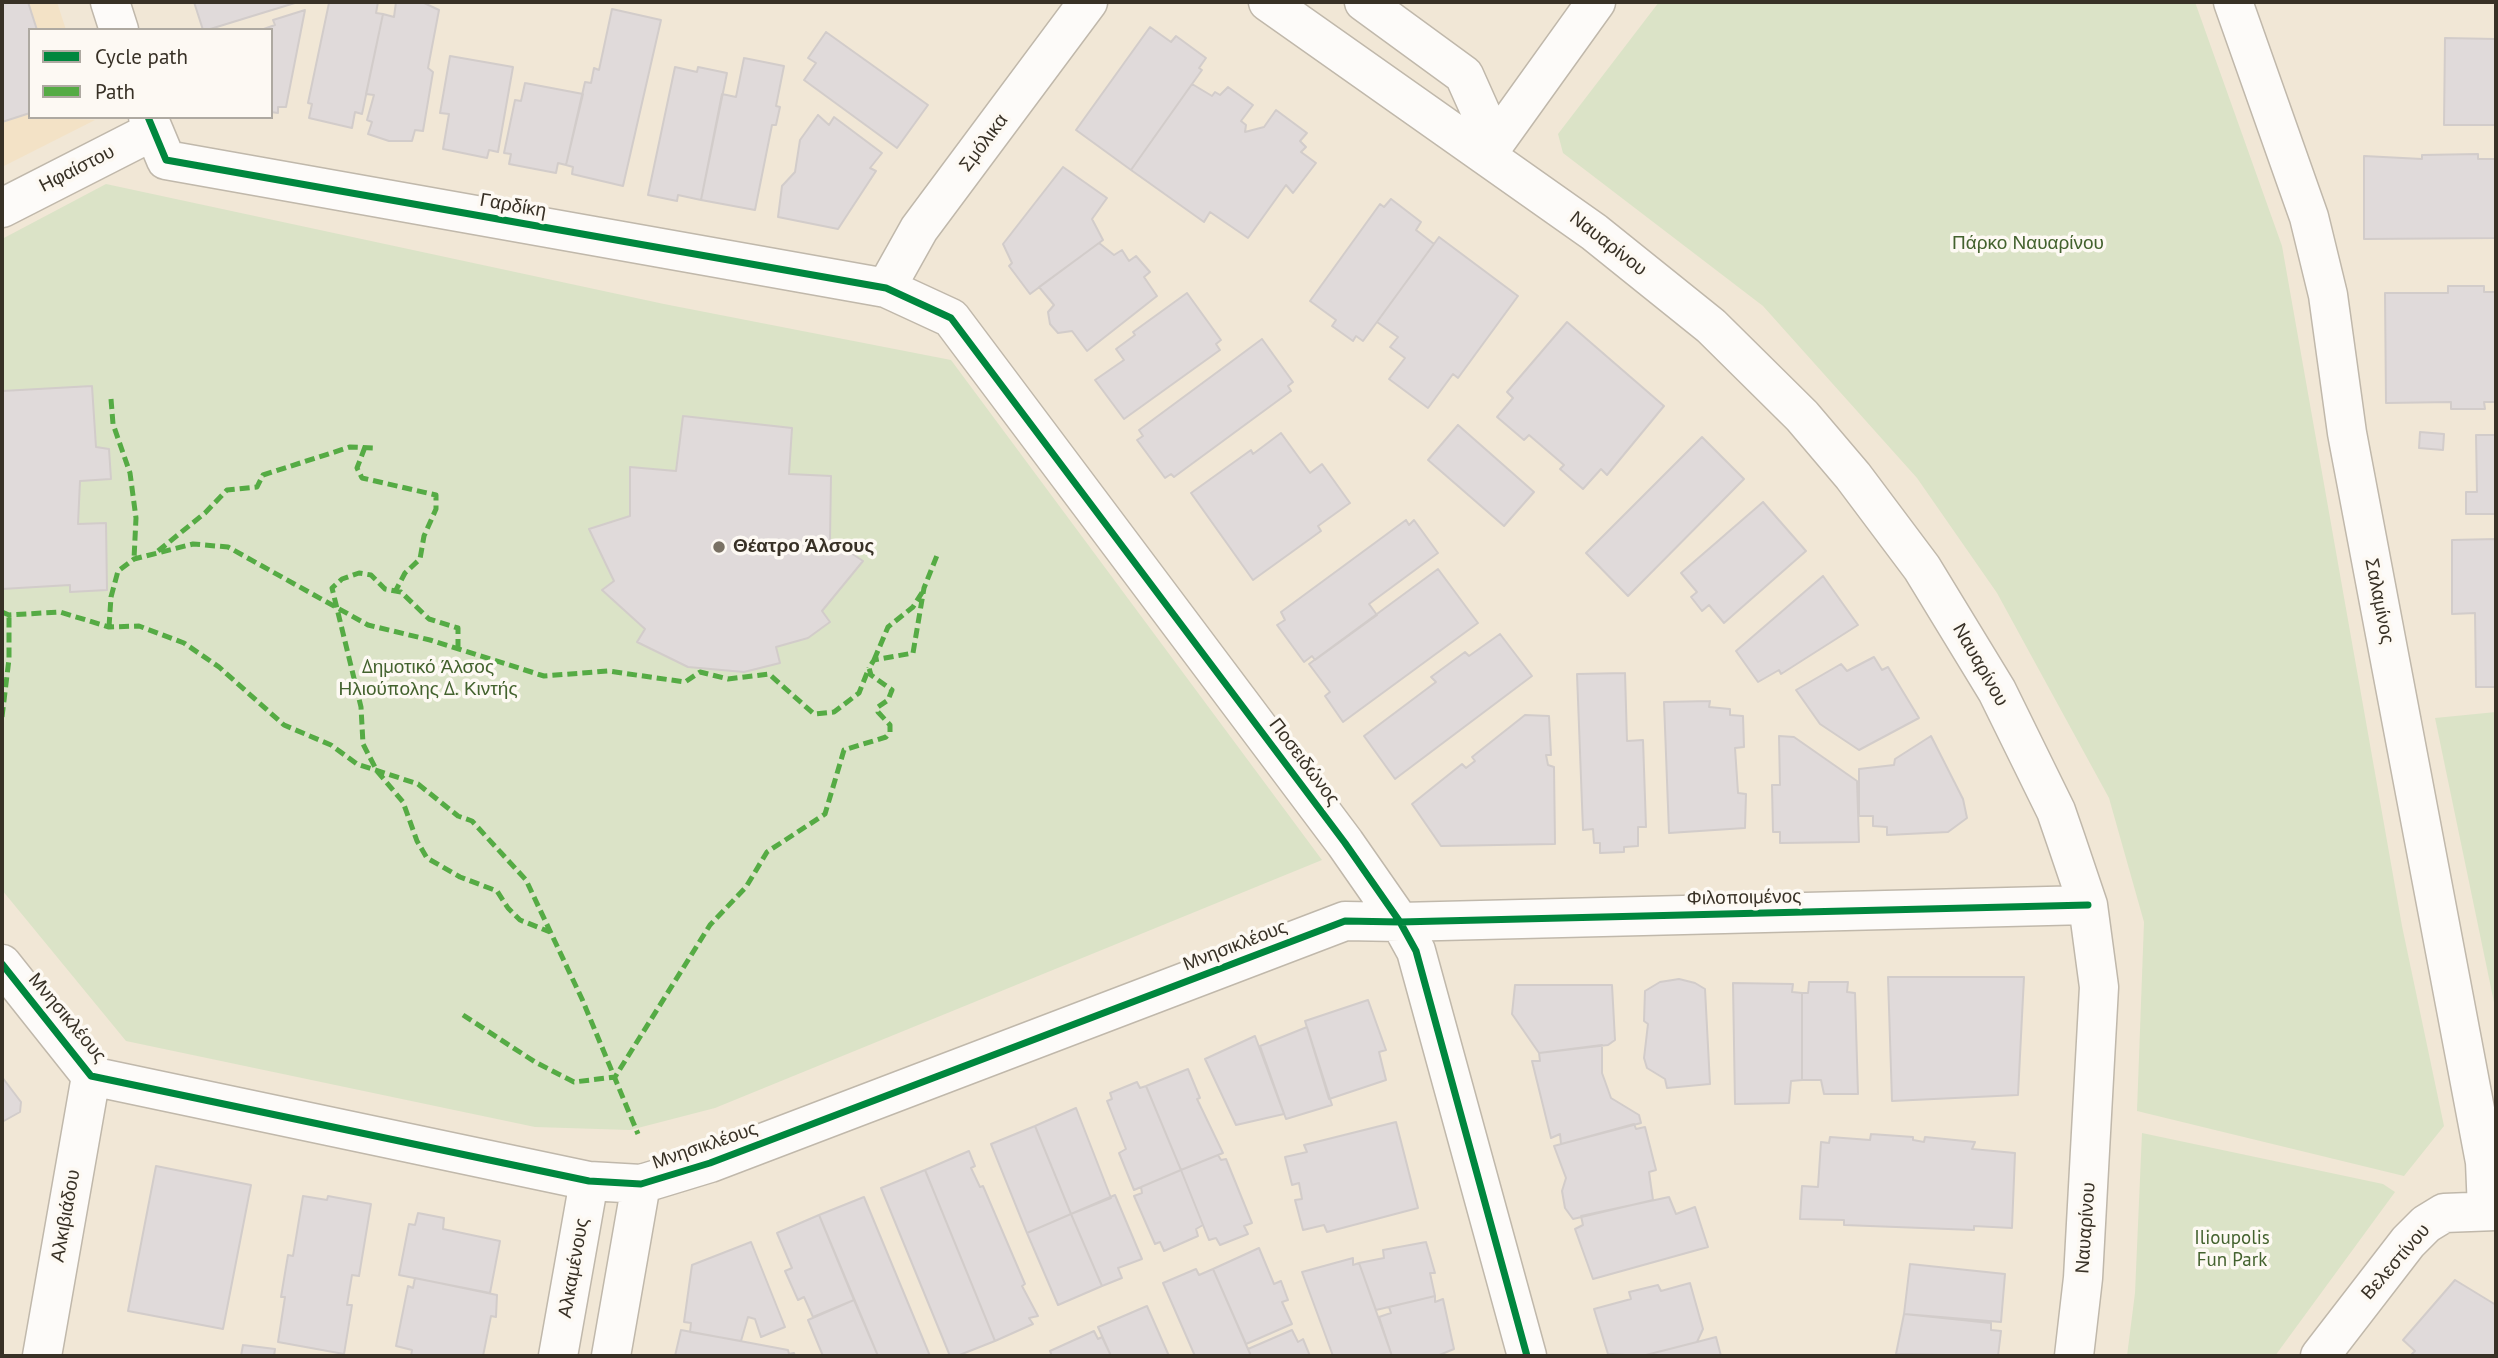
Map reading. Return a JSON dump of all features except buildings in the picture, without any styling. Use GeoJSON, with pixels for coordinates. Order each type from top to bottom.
{"type":"FeatureCollection","features":[{"type":"Feature","properties":{"kind":"street"},"geometry":{"type":"LineString","coordinates":[[110,2],[118,28]]}},
{"type":"Feature","properties":{"kind":"street","name":"Σμόλικα"},"geometry":{"type":"LineString","coordinates":[[886,288],[919,229],[1088,2]]}},
{"type":"Feature","properties":{"kind":"street","name":"Ναυαρίνου"},"geometry":{"type":"LineString","coordinates":[[1268,2],[1594,232],[1711,326],[1802,416],[1853,476],[1923,568],[1997,691],[2056,811],[2088,905],[2099,987],[2083,1278],[2074,1356]]}},
{"type":"Feature","properties":{"kind":"street"},"geometry":{"type":"LineString","coordinates":[[1364,2],[1464,75],[1481,113],[1487,154]]}},
{"type":"Feature","properties":{"kind":"street"},"geometry":{"type":"LineString","coordinates":[[1487,154],[1596,2]]}},
{"type":"Feature","properties":{"kind":"street","name":"Σαλαμίνος"},"geometry":{"type":"LineString","coordinates":[[2233,2],[2309,216],[2328,295],[2350,447],[2485,1163],[2491,1210]]}},
{"type":"Feature","properties":{"kind":"street","name":"Γαρδίκη"},"geometry":{"type":"LineString","coordinates":[[150,124],[166,160],[886,288]]}},
{"type":"Feature","properties":{"kind":"street","name":"Ηφαίστου"},"geometry":{"type":"LineString","coordinates":[[2,208],[150,124]]}},
{"type":"Feature","properties":{"kind":"street","name":"Ποσειδώνος"},"geometry":{"type":"LineString","coordinates":[[886,288],[951,318],[1345,843],[1400,922],[1416,951],[1527,1356]]}},
{"type":"Feature","properties":{"kind":"street","name":"Φιλοποιμένος"},"geometry":{"type":"LineString","coordinates":[[1400,922],[2088,905]]}},
{"type":"Feature","properties":{"kind":"street","name":"Μνησικλέους"},"geometry":{"type":"LineString","coordinates":[[2,964],[91,1076],[589,1181],[641,1184],[710,1163],[1345,921],[1400,922]]}},
{"type":"Feature","properties":{"kind":"street","name":"Αλκιβιάδου"},"geometry":{"type":"LineString","coordinates":[[42,1356],[91,1076]]}},
{"type":"Feature","properties":{"kind":"street","name":"Αλκαμένους"},"geometry":{"type":"LineString","coordinates":[[558,1356],[589,1181]]}},
{"type":"Feature","properties":{"kind":"street"},"geometry":{"type":"LineString","coordinates":[[611,1356],[641,1184]]}},
{"type":"Feature","properties":{"kind":"street","name":"Βελεστίνου"},"geometry":{"type":"LineString","coordinates":[[2320,1356],[2426,1224],[2444,1213],[2491,1210]]}},
{"type":"Feature","properties":{"kind":"shaded area"},"geometry":{"type":"Polygon","coordinates":[[[2,2],[57,2],[65,28],[28,28],[28,119],[95,120],[2,167],[2,2]]]}},
{"type":"Feature","properties":{"kind":"green space","name":"Πάρκο Ναυαρίνου"},"geometry":{"type":"Polygon","coordinates":[[[1659,2],[2195,2],[2282,246],[2402,926],[2444,1126],[2404,1176],[2137,1111],[2144,922],[2109,798],[1997,593],[1917,478],[1763,306],[1563,153],[1558,134],[1659,2]]]}},
{"type":"Feature","properties":{"kind":"green space","name":"Δημοτικό Άλσος Ηλιούπολης Δ. Κιντής"},"geometry":{"type":"Polygon","coordinates":[[[106,184],[664,304],[951,360],[1322,860],[715,1108],[630,1130],[535,1127],[126,1041],[2,890],[2,239],[106,184]]]}},
{"type":"Feature","properties":{"kind":"green space"},"geometry":{"type":"Polygon","coordinates":[[[2496,712],[2496,1012],[2435,718],[2496,712]]]}},
{"type":"Feature","properties":{"kind":"green space","name":"Ilioupolis Fun Park"},"geometry":{"type":"Polygon","coordinates":[[[2142,1133],[2383,1184],[2395,1192],[2275,1356],[2127,1356],[2135,1293],[2142,1133]]]}},
{"type":"Feature","properties":{"kind":"marked path"},"geometry":{"type":"LineString","coordinates":[[111,399],[113,424],[130,473],[136,518],[134,559]]}},
{"type":"Feature","properties":{"kind":"marked path"},"geometry":{"type":"LineString","coordinates":[[158,551],[205,513],[227,490],[257,487],[263,475],[350,447],[375,448]]}},
{"type":"Feature","properties":{"kind":"marked path"},"geometry":{"type":"LineString","coordinates":[[365,447],[357,468],[362,478],[436,495],[436,509],[424,536],[420,559],[405,573],[396,590]]}},
{"type":"Feature","properties":{"kind":"marked path"},"geometry":{"type":"LineString","coordinates":[[109,627],[111,597],[118,571],[134,559],[193,544],[228,547],[368,625],[430,640],[544,676],[608,671],[685,682],[700,672],[728,679],[769,674],[814,714],[834,712],[859,693],[869,668]]}},
{"type":"Feature","properties":{"kind":"marked path"},"geometry":{"type":"LineString","coordinates":[[463,1015],[535,1062],[574,1082],[615,1077],[710,925],[746,887],[767,852],[825,814],[844,750],[886,737],[890,732],[890,725],[878,712],[878,707],[888,700],[892,690],[871,675],[869,668],[874,660],[913,653],[924,588],[938,553]]}},
{"type":"Feature","properties":{"kind":"marked path"},"geometry":{"type":"LineString","coordinates":[[458,649],[458,628],[429,619],[401,592],[385,589],[371,575],[359,573],[342,579],[332,588],[361,707],[363,744],[377,771],[403,802],[417,841],[427,858],[460,877],[497,891],[520,920],[550,932]]}},
{"type":"Feature","properties":{"kind":"marked path"},"geometry":{"type":"LineString","coordinates":[[874,660],[888,627],[913,607],[923,591]]}},
{"type":"Feature","properties":{"kind":"marked path"},"geometry":{"type":"LineString","coordinates":[[2,612],[9,615],[60,612],[109,627],[139,626],[184,643],[219,667],[284,725],[331,745],[357,764],[418,784],[458,816],[472,821],[526,880],[582,999],[638,1134]]}},
{"type":"Feature","properties":{"kind":"marked path"},"geometry":{"type":"LineString","coordinates":[[2,717],[9,659],[9,615]]}},
{"type":"Feature","properties":{"kind":"cycle path"},"geometry":{"type":"LineString","coordinates":[[149,119],[166,160],[886,288],[951,318],[1345,843],[1400,922],[1416,951],[1527,1356]]}},
{"type":"Feature","properties":{"kind":"cycle path"},"geometry":{"type":"LineString","coordinates":[[2,964],[91,1076],[589,1181],[641,1184],[710,1163],[1345,921],[1400,922],[2088,905]]}},
{"type":"Feature","properties":{"kind":"place","name":"Θέατρο Άλσους"},"geometry":{"type":"Point","coordinates":[719,547]}}]}
